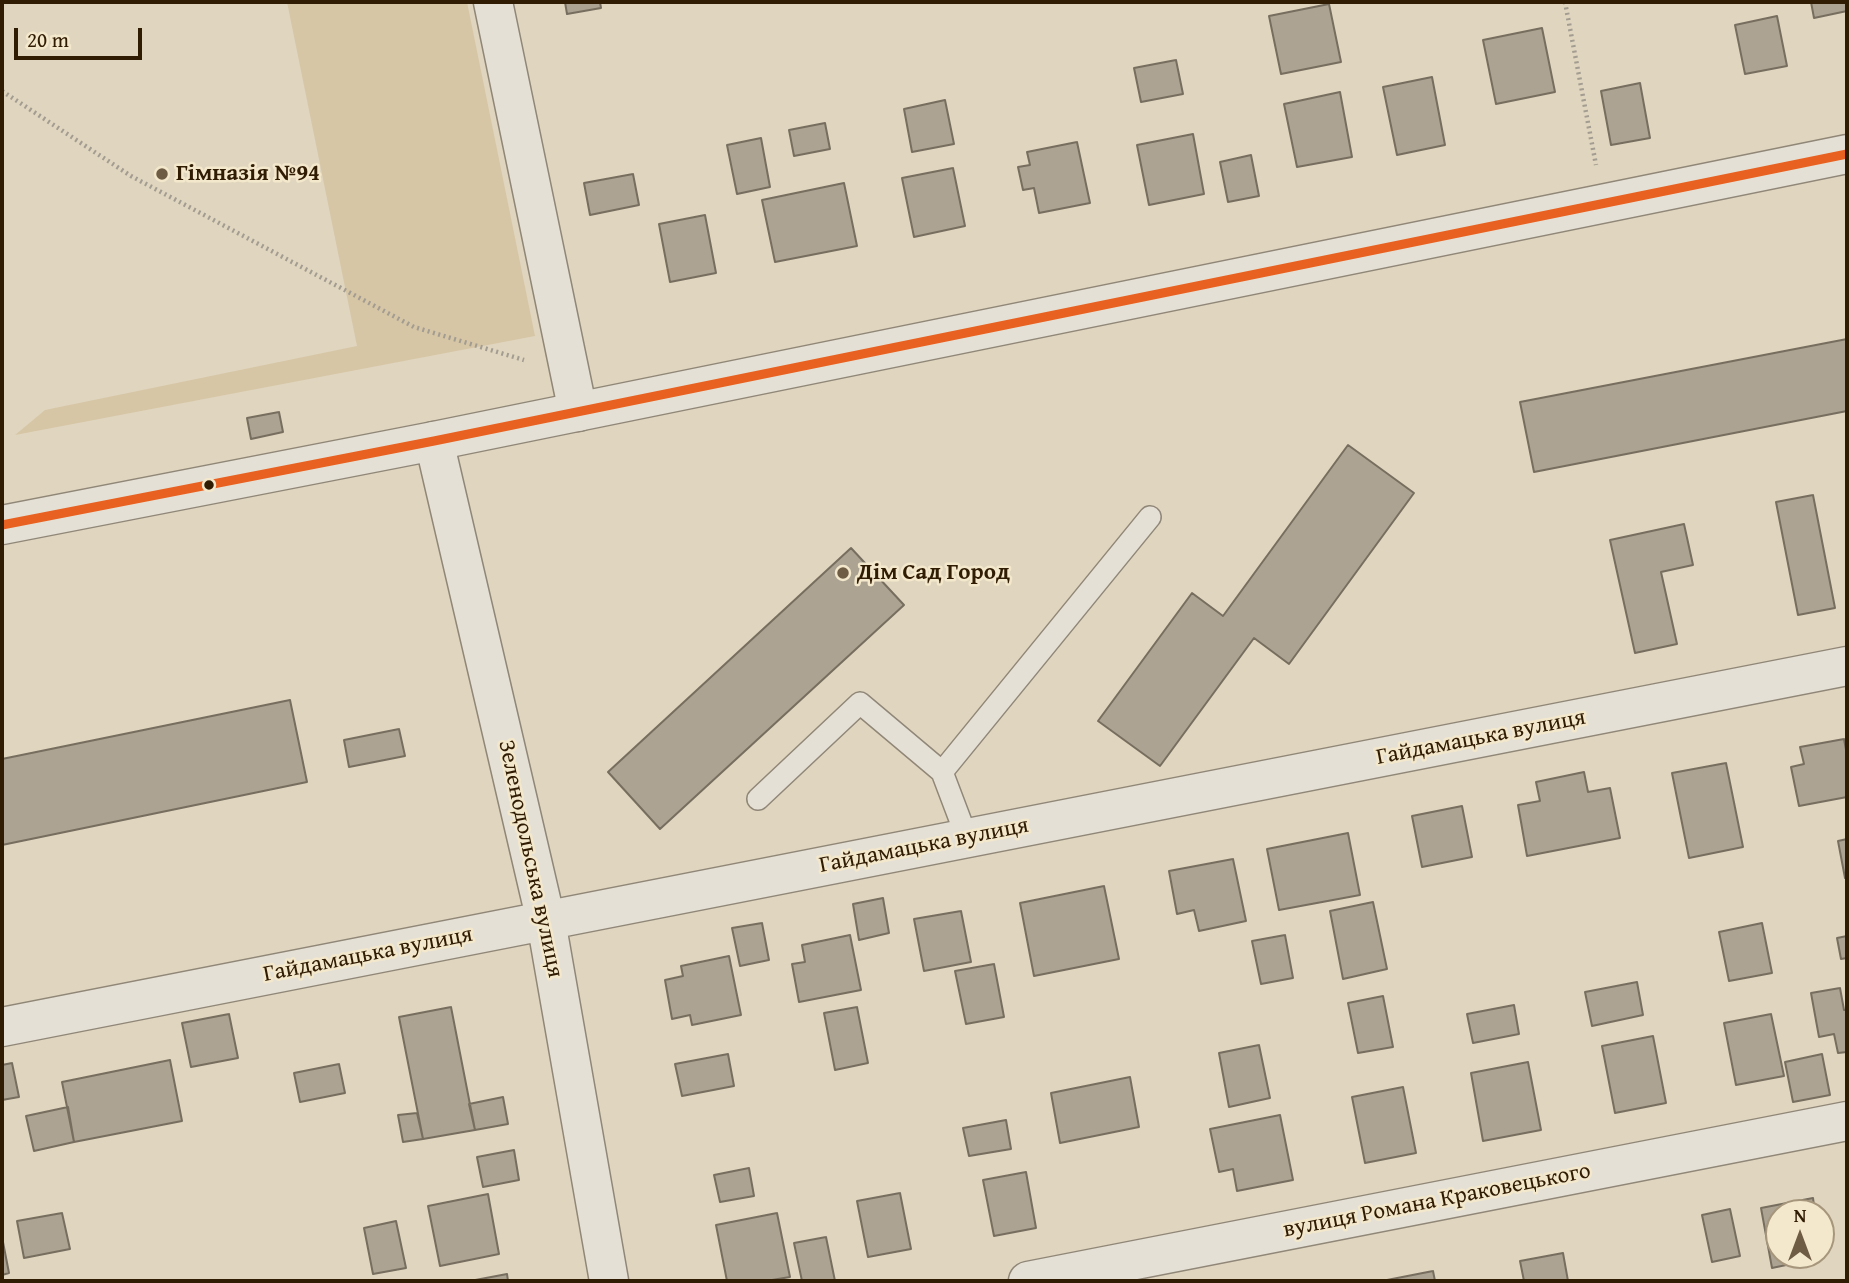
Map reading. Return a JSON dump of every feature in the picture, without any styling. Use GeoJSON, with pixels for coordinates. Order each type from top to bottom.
{"type":"FeatureCollection","features":[{"type":"Feature","properties":{"kind":"street"},"geometry":{"type":"LineString","coordinates":[[493,2],[578,412]]}},
{"type":"Feature","properties":{"kind":"street"},"geometry":{"type":"LineString","coordinates":[[2,525],[434,441],[1847,154]]}},
{"type":"Feature","properties":{"kind":"street","name":"Зеленодольська вулиця"},"geometry":{"type":"LineString","coordinates":[[434,441],[546,921],[609,1281]]}},
{"type":"Feature","properties":{"kind":"street","name":"Гайдамацька вулиця"},"geometry":{"type":"LineString","coordinates":[[2,1027],[1847,666]]}},
{"type":"Feature","properties":{"kind":"street","name":"вулиця Романа Краковецького"},"geometry":{"type":"LineString","coordinates":[[1028,1281],[1847,1121]]}},
{"type":"Feature","properties":{"kind":"lane"},"geometry":{"type":"LineString","coordinates":[[942,772],[1150,517]]}},
{"type":"Feature","properties":{"kind":"lane"},"geometry":{"type":"LineString","coordinates":[[758,799],[860,703],[942,772],[967,838]]}},
{"type":"Feature","properties":{"kind":"path"},"geometry":{"type":"LineString","coordinates":[[1565,2],[1603,204]]}},
{"type":"Feature","properties":{"kind":"path"},"geometry":{"type":"LineString","coordinates":[[2,91],[131,176],[414,327],[524,360],[533,369]]}},
{"type":"Feature","properties":{"kind":"shaded area"},"geometry":{"type":"Polygon","coordinates":[[[287,2],[467,2],[535,336],[15,435],[45,410],[357,346],[287,2]]]}},
{"type":"Feature","properties":{"kind":"building"},"geometry":{"type":"Polygon","coordinates":[[[565,2],[600,2],[601,8],[567,14],[565,2]]]}},
{"type":"Feature","properties":{"kind":"building"},"geometry":{"type":"Polygon","coordinates":[[[1811,2],[1847,2],[1847,11],[1814,18],[1811,2]]]}},
{"type":"Feature","properties":{"kind":"building"},"geometry":{"type":"Polygon","coordinates":[[[1329,4],[1341,62],[1281,74],[1269,16],[1329,4]]]}},
{"type":"Feature","properties":{"kind":"building"},"geometry":{"type":"Polygon","coordinates":[[[1777,16],[1787,66],[1745,74],[1735,25],[1777,16]]]}},
{"type":"Feature","properties":{"kind":"building"},"geometry":{"type":"Polygon","coordinates":[[[1542,28],[1555,92],[1496,104],[1483,40],[1542,28]]]}},
{"type":"Feature","properties":{"kind":"building"},"geometry":{"type":"Polygon","coordinates":[[[1176,60],[1183,94],[1141,102],[1134,68],[1176,60]]]}},
{"type":"Feature","properties":{"kind":"building"},"geometry":{"type":"Polygon","coordinates":[[[1432,77],[1445,145],[1397,155],[1383,87],[1432,77]]]}},
{"type":"Feature","properties":{"kind":"building"},"geometry":{"type":"Polygon","coordinates":[[[1640,83],[1650,138],[1611,145],[1601,91],[1640,83]]]}},
{"type":"Feature","properties":{"kind":"building"},"geometry":{"type":"Polygon","coordinates":[[[1340,92],[1352,157],[1297,167],[1284,104],[1340,92]]]}},
{"type":"Feature","properties":{"kind":"building"},"geometry":{"type":"Polygon","coordinates":[[[945,100],[954,144],[912,152],[904,109],[945,100]]]}},
{"type":"Feature","properties":{"kind":"building"},"geometry":{"type":"Polygon","coordinates":[[[825,123],[830,149],[794,156],[789,130],[825,123]]]}},
{"type":"Feature","properties":{"kind":"building"},"geometry":{"type":"Polygon","coordinates":[[[1193,134],[1204,194],[1149,205],[1137,145],[1193,134]]]}},
{"type":"Feature","properties":{"kind":"building"},"geometry":{"type":"Polygon","coordinates":[[[761,138],[770,187],[737,194],[727,145],[761,138]]]}},
{"type":"Feature","properties":{"kind":"building"},"geometry":{"type":"Polygon","coordinates":[[[1077,142],[1090,203],[1039,213],[1034,188],[1023,190],[1018,167],[1030,165],[1027,152],[1077,142]]]}},
{"type":"Feature","properties":{"kind":"building"},"geometry":{"type":"Polygon","coordinates":[[[1251,155],[1259,196],[1228,202],[1220,162],[1251,155]]]}},
{"type":"Feature","properties":{"kind":"building"},"geometry":{"type":"Polygon","coordinates":[[[953,168],[965,226],[914,237],[902,178],[953,168]]]}},
{"type":"Feature","properties":{"kind":"building"},"geometry":{"type":"Polygon","coordinates":[[[633,174],[639,205],[590,215],[584,183],[633,174]]]}},
{"type":"Feature","properties":{"kind":"building"},"geometry":{"type":"Polygon","coordinates":[[[844,183],[857,246],[775,262],[762,200],[844,183]]]}},
{"type":"Feature","properties":{"kind":"building"},"geometry":{"type":"Polygon","coordinates":[[[705,215],[716,273],[670,282],[659,224],[705,215]]]}},
{"type":"Feature","properties":{"kind":"building"},"geometry":{"type":"Polygon","coordinates":[[[1847,339],[1847,411],[1534,472],[1520,402],[1847,339]]]}},
{"type":"Feature","properties":{"kind":"building"},"geometry":{"type":"Polygon","coordinates":[[[279,412],[283,432],[251,439],[247,418],[279,412]]]}},
{"type":"Feature","properties":{"kind":"building"},"geometry":{"type":"Polygon","coordinates":[[[1348,445],[1414,493],[1289,664],[1254,638],[1160,766],[1098,721],[1192,593],[1223,616],[1348,445]]]}},
{"type":"Feature","properties":{"kind":"building"},"geometry":{"type":"Polygon","coordinates":[[[1813,495],[1835,608],[1798,615],[1776,502],[1813,495]]]}},
{"type":"Feature","properties":{"kind":"building"},"geometry":{"type":"Polygon","coordinates":[[[1684,524],[1693,565],[1661,572],[1677,644],[1635,653],[1610,540],[1684,524]]]}},
{"type":"Feature","properties":{"kind":"building"},"geometry":{"type":"Polygon","coordinates":[[[851,548],[904,605],[660,829],[608,772],[851,548]]]}},
{"type":"Feature","properties":{"kind":"building"},"geometry":{"type":"Polygon","coordinates":[[[290,700],[307,782],[2,845],[2,759],[290,700]]]}},
{"type":"Feature","properties":{"kind":"building"},"geometry":{"type":"Polygon","coordinates":[[[399,729],[405,756],[349,767],[344,740],[399,729]]]}},
{"type":"Feature","properties":{"kind":"building"},"geometry":{"type":"Polygon","coordinates":[[[1844,739],[1847,755],[1847,797],[1799,806],[1791,767],[1804,764],[1800,747],[1844,739]]]}},
{"type":"Feature","properties":{"kind":"building"},"geometry":{"type":"Polygon","coordinates":[[[1726,763],[1743,847],[1689,858],[1672,773],[1726,763]]]}},
{"type":"Feature","properties":{"kind":"building"},"geometry":{"type":"Polygon","coordinates":[[[1584,772],[1588,792],[1610,788],[1620,838],[1527,856],[1518,805],[1540,801],[1536,782],[1584,772]]]}},
{"type":"Feature","properties":{"kind":"building"},"geometry":{"type":"Polygon","coordinates":[[[1462,806],[1472,857],[1422,867],[1412,816],[1462,806]]]}},
{"type":"Feature","properties":{"kind":"building"},"geometry":{"type":"Polygon","coordinates":[[[1348,833],[1360,895],[1279,910],[1267,849],[1348,833]]]}},
{"type":"Feature","properties":{"kind":"building"},"geometry":{"type":"Polygon","coordinates":[[[1847,839],[1847,877],[1845,878],[1838,841],[1847,839]]]}},
{"type":"Feature","properties":{"kind":"building"},"geometry":{"type":"Polygon","coordinates":[[[1233,859],[1246,921],[1199,931],[1194,910],[1177,914],[1169,871],[1233,859]]]}},
{"type":"Feature","properties":{"kind":"building"},"geometry":{"type":"Polygon","coordinates":[[[1104,886],[1119,959],[1034,976],[1020,903],[1104,886]]]}},
{"type":"Feature","properties":{"kind":"building"},"geometry":{"type":"Polygon","coordinates":[[[883,898],[889,933],[859,940],[853,904],[883,898]]]}},
{"type":"Feature","properties":{"kind":"building"},"geometry":{"type":"Polygon","coordinates":[[[1373,902],[1387,969],[1343,979],[1330,911],[1373,902]]]}},
{"type":"Feature","properties":{"kind":"building"},"geometry":{"type":"Polygon","coordinates":[[[961,911],[971,962],[924,971],[914,919],[961,911]]]}},
{"type":"Feature","properties":{"kind":"building"},"geometry":{"type":"Polygon","coordinates":[[[762,923],[769,960],[740,966],[732,928],[762,923]]]}},
{"type":"Feature","properties":{"kind":"building"},"geometry":{"type":"Polygon","coordinates":[[[1762,923],[1772,973],[1729,981],[1719,932],[1762,923]]]}},
{"type":"Feature","properties":{"kind":"building"},"geometry":{"type":"Polygon","coordinates":[[[850,935],[861,990],[799,1002],[792,964],[805,962],[802,945],[850,935]]]}},
{"type":"Feature","properties":{"kind":"building"},"geometry":{"type":"Polygon","coordinates":[[[1285,935],[1293,978],[1261,984],[1252,941],[1285,935]]]}},
{"type":"Feature","properties":{"kind":"building"},"geometry":{"type":"Polygon","coordinates":[[[1847,936],[1847,958],[1841,959],[1837,938],[1847,936]]]}},
{"type":"Feature","properties":{"kind":"building"},"geometry":{"type":"Polygon","coordinates":[[[729,956],[741,1015],[692,1025],[690,1015],[672,1019],[665,980],[683,976],[681,966],[729,956]]]}},
{"type":"Feature","properties":{"kind":"building"},"geometry":{"type":"Polygon","coordinates":[[[994,964],[1004,1017],[966,1024],[955,971],[994,964]]]}},
{"type":"Feature","properties":{"kind":"building"},"geometry":{"type":"Polygon","coordinates":[[[1637,982],[1643,1015],[1592,1026],[1585,992],[1637,982]]]}},
{"type":"Feature","properties":{"kind":"building"},"geometry":{"type":"Polygon","coordinates":[[[1840,988],[1844,1010],[1847,1010],[1847,1052],[1838,1053],[1834,1034],[1819,1037],[1811,993],[1840,988]]]}},
{"type":"Feature","properties":{"kind":"building"},"geometry":{"type":"Polygon","coordinates":[[[1383,996],[1393,1047],[1358,1053],[1348,1003],[1383,996]]]}},
{"type":"Feature","properties":{"kind":"building"},"geometry":{"type":"Polygon","coordinates":[[[1514,1005],[1519,1034],[1473,1043],[1467,1014],[1514,1005]]]}},
{"type":"Feature","properties":{"kind":"building"},"geometry":{"type":"Polygon","coordinates":[[[451,1007],[475,1130],[423,1139],[399,1017],[451,1007]]]}},
{"type":"Feature","properties":{"kind":"building"},"geometry":{"type":"Polygon","coordinates":[[[857,1007],[868,1063],[835,1070],[824,1013],[857,1007]]]}},
{"type":"Feature","properties":{"kind":"building"},"geometry":{"type":"Polygon","coordinates":[[[229,1014],[238,1058],[191,1067],[182,1023],[229,1014]]]}},
{"type":"Feature","properties":{"kind":"building"},"geometry":{"type":"Polygon","coordinates":[[[1771,1014],[1784,1076],[1736,1085],[1724,1023],[1771,1014]]]}},
{"type":"Feature","properties":{"kind":"building"},"geometry":{"type":"Polygon","coordinates":[[[1653,1036],[1666,1103],[1615,1113],[1602,1046],[1653,1036]]]}},
{"type":"Feature","properties":{"kind":"building"},"geometry":{"type":"Polygon","coordinates":[[[1259,1045],[1270,1098],[1229,1107],[1219,1053],[1259,1045]]]}},
{"type":"Feature","properties":{"kind":"building"},"geometry":{"type":"Polygon","coordinates":[[[728,1054],[734,1086],[682,1096],[675,1064],[728,1054]]]}},
{"type":"Feature","properties":{"kind":"building"},"geometry":{"type":"Polygon","coordinates":[[[1822,1054],[1830,1095],[1793,1102],[1785,1062],[1822,1054]]]}},
{"type":"Feature","properties":{"kind":"building"},"geometry":{"type":"Polygon","coordinates":[[[170,1060],[182,1121],[74,1142],[62,1082],[170,1060]]]}},
{"type":"Feature","properties":{"kind":"building"},"geometry":{"type":"Polygon","coordinates":[[[1528,1062],[1541,1130],[1483,1141],[1471,1073],[1528,1062]]]}},
{"type":"Feature","properties":{"kind":"building"},"geometry":{"type":"Polygon","coordinates":[[[12,1063],[19,1097],[2,1100],[2,1065],[12,1063]]]}},
{"type":"Feature","properties":{"kind":"building"},"geometry":{"type":"Polygon","coordinates":[[[339,1064],[345,1093],[300,1102],[294,1073],[339,1064]]]}},
{"type":"Feature","properties":{"kind":"building"},"geometry":{"type":"Polygon","coordinates":[[[1130,1077],[1139,1127],[1060,1143],[1051,1093],[1130,1077]]]}},
{"type":"Feature","properties":{"kind":"building"},"geometry":{"type":"Polygon","coordinates":[[[1403,1087],[1416,1153],[1365,1163],[1352,1097],[1403,1087]]]}},
{"type":"Feature","properties":{"kind":"building"},"geometry":{"type":"Polygon","coordinates":[[[503,1097],[508,1124],[475,1130],[469,1104],[503,1097]]]}},
{"type":"Feature","properties":{"kind":"building"},"geometry":{"type":"Polygon","coordinates":[[[68,1107],[74,1142],[34,1151],[26,1116],[68,1107]]]}},
{"type":"Feature","properties":{"kind":"building"},"geometry":{"type":"Polygon","coordinates":[[[417,1113],[423,1139],[403,1142],[398,1115],[417,1113]]]}},
{"type":"Feature","properties":{"kind":"building"},"geometry":{"type":"Polygon","coordinates":[[[1280,1115],[1293,1180],[1237,1191],[1233,1169],[1219,1172],[1210,1129],[1280,1115]]]}},
{"type":"Feature","properties":{"kind":"building"},"geometry":{"type":"Polygon","coordinates":[[[1006,1120],[1011,1149],[969,1156],[963,1128],[1006,1120]]]}},
{"type":"Feature","properties":{"kind":"building"},"geometry":{"type":"Polygon","coordinates":[[[514,1150],[519,1180],[483,1187],[477,1157],[514,1150]]]}},
{"type":"Feature","properties":{"kind":"building"},"geometry":{"type":"Polygon","coordinates":[[[749,1168],[754,1196],[720,1202],[714,1175],[749,1168]]]}},
{"type":"Feature","properties":{"kind":"building"},"geometry":{"type":"Polygon","coordinates":[[[1026,1172],[1036,1228],[994,1236],[983,1180],[1026,1172]]]}},
{"type":"Feature","properties":{"kind":"building"},"geometry":{"type":"Polygon","coordinates":[[[900,1193],[911,1249],[868,1257],[857,1201],[900,1193]]]}},
{"type":"Feature","properties":{"kind":"building"},"geometry":{"type":"Polygon","coordinates":[[[488,1194],[499,1254],[440,1266],[428,1206],[488,1194]]]}},
{"type":"Feature","properties":{"kind":"building"},"geometry":{"type":"Polygon","coordinates":[[[1765,1207],[1765,1230],[1761,1208],[1765,1207]]]}},
{"type":"Feature","properties":{"kind":"building"},"geometry":{"type":"Polygon","coordinates":[[[1730,1209],[1740,1256],[1712,1262],[1702,1215],[1730,1209]]]}},
{"type":"Feature","properties":{"kind":"building"},"geometry":{"type":"Polygon","coordinates":[[[62,1213],[70,1249],[24,1258],[17,1221],[62,1213]]]}},
{"type":"Feature","properties":{"kind":"building"},"geometry":{"type":"Polygon","coordinates":[[[777,1213],[790,1277],[766,1281],[727,1281],[716,1225],[777,1213]]]}},
{"type":"Feature","properties":{"kind":"building"},"geometry":{"type":"Polygon","coordinates":[[[396,1221],[406,1268],[373,1274],[364,1228],[396,1221]]]}},
{"type":"Feature","properties":{"kind":"building"},"geometry":{"type":"Polygon","coordinates":[[[2,1237],[9,1273],[2,1275],[2,1237]]]}},
{"type":"Feature","properties":{"kind":"building"},"geometry":{"type":"Polygon","coordinates":[[[826,1237],[835,1281],[802,1281],[794,1243],[826,1237]]]}},
{"type":"Feature","properties":{"kind":"building"},"geometry":{"type":"Polygon","coordinates":[[[1563,1253],[1568,1281],[1524,1281],[1520,1261],[1563,1253]]]}},
{"type":"Feature","properties":{"kind":"building"},"geometry":{"type":"Polygon","coordinates":[[[1433,1271],[1435,1281],[1387,1281],[1387,1280],[1433,1271]]]}},
{"type":"Feature","properties":{"kind":"building"},"geometry":{"type":"Polygon","coordinates":[[[507,1274],[508,1281],[470,1281],[507,1274]]]}},
{"type":"Feature","properties":{"kind":"transit line"},"geometry":{"type":"LineString","coordinates":[[2,525],[434,441],[1847,154]]}},
{"type":"Feature","properties":{"kind":"place","name":"Гімназія №94"},"geometry":{"type":"Point","coordinates":[162,174]}},
{"type":"Feature","properties":{"kind":"place","name":"Дім Сад Город"},"geometry":{"type":"Point","coordinates":[843,573]}}]}
